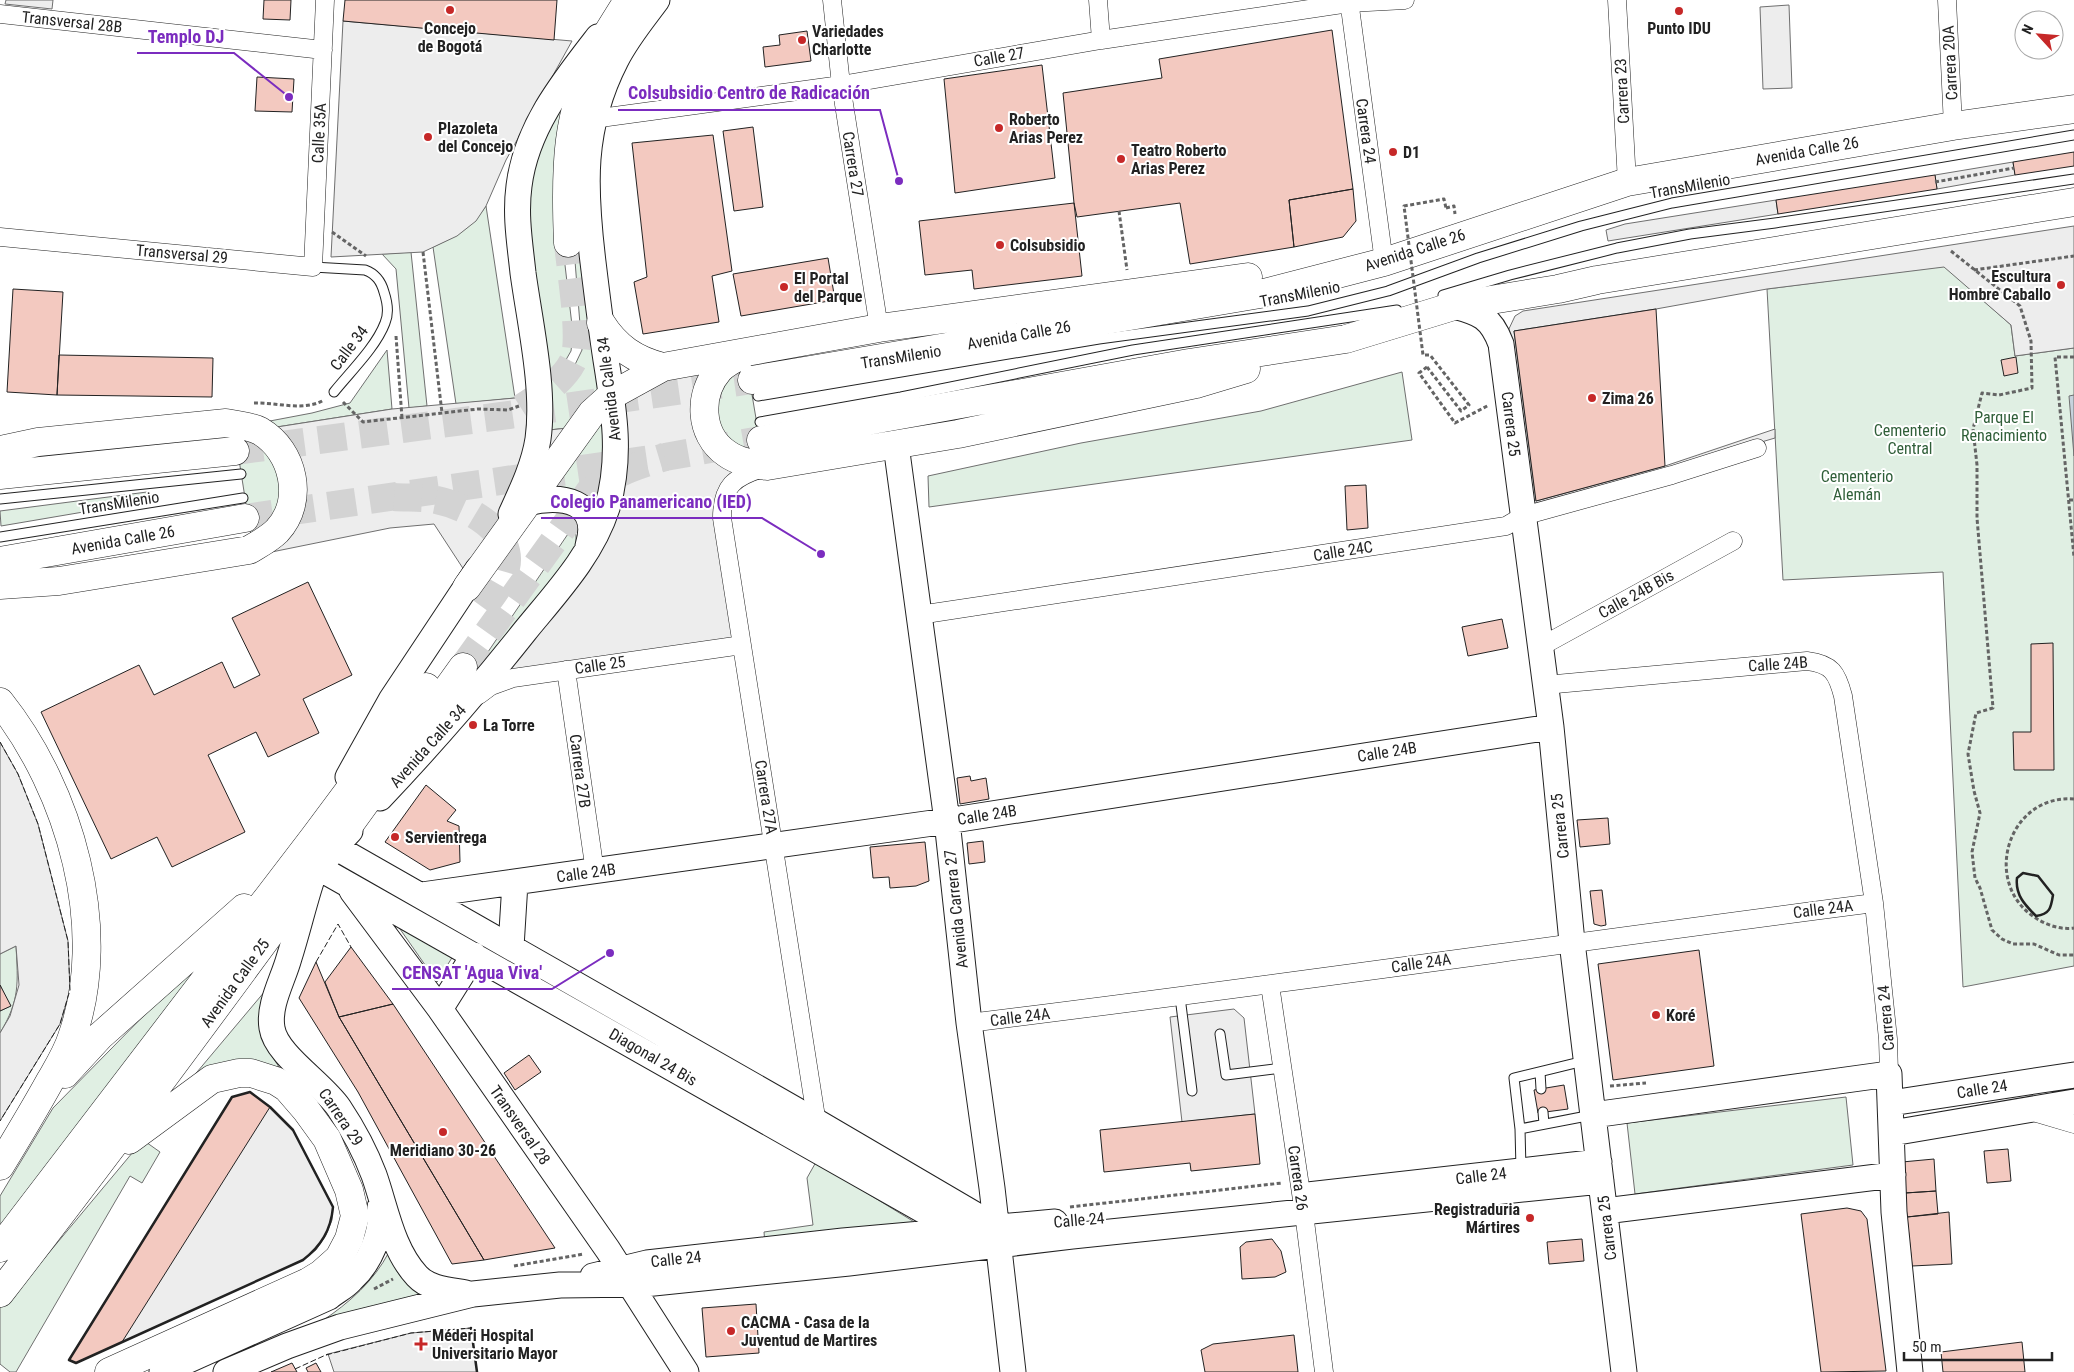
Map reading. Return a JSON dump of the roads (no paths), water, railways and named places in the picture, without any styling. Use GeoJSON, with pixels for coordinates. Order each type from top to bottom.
{"type":"FeatureCollection","features":[{"type":"Feature","properties":{"kind":"main road"},"geometry":{"type":"LineString","coordinates":[[568,243],[566,182],[572,119],[581,90],[600,46],[628,0]]}},
{"type":"Feature","properties":{"kind":"main road","name":"Avenida Calle 26"},"geometry":{"type":"LineString","coordinates":[[755,388],[1260,294],[1384,262],[1627,182],[1953,126],[2074,108]]}},
{"type":"Feature","properties":{"kind":"main road"},"geometry":{"type":"LineString","coordinates":[[745,353],[720,369],[712,380],[706,391],[706,424],[710,436],[726,453],[739,460],[767,466],[896,446],[1196,384],[1346,339],[1446,302],[1558,288],[2074,202]]}},
{"type":"Feature","properties":{"kind":"main road"},"geometry":{"type":"LineString","coordinates":[[467,587],[592,413],[612,395],[663,367],[879,328],[1261,276],[1384,262]]}},
{"type":"Feature","properties":{"kind":"main road"},"geometry":{"type":"LineString","coordinates":[[601,323],[608,334],[626,352],[644,361],[663,367]]}},
{"type":"Feature","properties":{"kind":"main road"},"geometry":{"type":"LineString","coordinates":[[761,431],[1346,339]]}},
{"type":"Feature","properties":{"kind":"main road"},"geometry":{"type":"LineString","coordinates":[[0,450],[38,442],[226,423],[259,431],[271,440],[282,453],[290,467],[294,501],[278,530],[265,541],[249,550],[59,581],[0,586]]}},
{"type":"Feature","properties":{"kind":"main road"},"geometry":{"type":"LineString","coordinates":[[0,475],[238,462]]}},
{"type":"Feature","properties":{"kind":"main road","name":"Avenida Calle 26"},"geometry":{"type":"LineString","coordinates":[[0,561],[244,508]]}},
{"type":"Feature","properties":{"kind":"main road","name":"Avenida Calle 25"},"geometry":{"type":"LineString","coordinates":[[6,1286],[106,1157],[314,859],[455,662]]}},
{"type":"Feature","properties":{"kind":"main road"},"geometry":{"type":"LineString","coordinates":[[0,702],[30,746],[51,788],[72,848],[87,916],[88,950],[80,1008],[72,1038],[33,1113],[0,1166]]}},
{"type":"Feature","properties":{"kind":"main road"},"geometry":{"type":"LineString","coordinates":[[33,1113],[68,1070],[100,1036],[314,859]]}},
{"type":"Feature","properties":{"kind":"main road","name":"Avenida Calle 25"},"geometry":{"type":"LineString","coordinates":[[0,1248],[314,859]]}},
{"type":"Feature","properties":{"kind":"main road"},"geometry":{"type":"LineString","coordinates":[[106,1157],[212,1080],[239,1073],[262,1075],[287,1088],[327,1139],[349,1190],[354,1216],[349,1239],[339,1258],[322,1274],[109,1372]]}},
{"type":"Feature","properties":{"kind":"street","name":"Calle 35A"},"geometry":{"type":"LineString","coordinates":[[313,267],[325,0]]}},
{"type":"Feature","properties":{"kind":"street"},"geometry":{"type":"LineString","coordinates":[[314,859],[391,700],[467,587],[508,520],[532,463],[538,440],[540,402],[516,220],[519,185],[528,148],[545,110],[566,77],[628,0]]}},
{"type":"Feature","properties":{"kind":"street","name":"Avenida Calle 34"},"geometry":{"type":"LineString","coordinates":[[314,859],[465,705],[567,579],[587,551],[606,510],[615,470],[616,424],[586,207],[586,175],[593,119],[615,61],[625,43],[657,0]]}},
{"type":"Feature","properties":{"kind":"street","name":"Carrera 27"},"geometry":{"type":"LineString","coordinates":[[832,0],[841,85],[879,328]]}},
{"type":"Feature","properties":{"kind":"street"},"geometry":{"type":"LineString","coordinates":[[1098,0],[1101,40]]}},
{"type":"Feature","properties":{"kind":"street","name":"Calle 27"},"geometry":{"type":"LineString","coordinates":[[593,119],[841,85],[1101,40],[1349,2],[1405,0]]}},
{"type":"Feature","properties":{"kind":"street","name":"Carrera 23"},"geometry":{"type":"LineString","coordinates":[[1617,0],[1627,182]]}},
{"type":"Feature","properties":{"kind":"street","name":"Carrera 20A"},"geometry":{"type":"LineString","coordinates":[[1946,0],[1953,126]]}},
{"type":"Feature","properties":{"kind":"street","name":"Carrera 24"},"geometry":{"type":"LineString","coordinates":[[1349,2],[1384,262]]}},
{"type":"Feature","properties":{"kind":"street","name":"Transversal 28B"},"geometry":{"type":"LineString","coordinates":[[0,14],[323,50]]}},
{"type":"Feature","properties":{"kind":"street","name":"Transversal 29"},"geometry":{"type":"LineString","coordinates":[[0,237],[313,267]]}},
{"type":"Feature","properties":{"kind":"street","name":"Carrera 25"},"geometry":{"type":"LineString","coordinates":[[1446,302],[1471,311],[1487,320],[1495,327],[1501,344],[1551,727],[1572,942],[1624,1372]]}},
{"type":"Feature","properties":{"kind":"street","name":"Avenida Carrera 27"},"geometry":{"type":"LineString","coordinates":[[896,446],[947,821],[993,1240],[1014,1372]]}},
{"type":"Feature","properties":{"kind":"street","name":"Calle 24C"},"geometry":{"type":"LineString","coordinates":[[919,615],[1506,526],[1523,516],[1672,475],[1757,448]]}},
{"type":"Feature","properties":{"kind":"street","name":"Carrera 27A"},"geometry":{"type":"LineString","coordinates":[[767,466],[738,478],[728,488],[722,504],[722,518],[822,1152]]}},
{"type":"Feature","properties":{"kind":"street"},"geometry":{"type":"LineString","coordinates":[[527,503],[545,498],[555,498],[578,505],[585,512],[591,527],[591,538],[587,551]]}},
{"type":"Feature","properties":{"kind":"street","name":"Calle 24B Bis"},"geometry":{"type":"LineString","coordinates":[[1540,647],[1732,541]]}},
{"type":"Feature","properties":{"kind":"street","name":"Calle 25"},"geometry":{"type":"LineString","coordinates":[[465,705],[491,686],[508,679],[742,645]]}},
{"type":"Feature","properties":{"kind":"street","name":"Calle 24B"},"geometry":{"type":"LineString","coordinates":[[1545,685],[1807,661],[1818,662],[1831,669]]}},
{"type":"Feature","properties":{"kind":"street","name":"Carrera 24"},"geometry":{"type":"LineString","coordinates":[[1831,669],[1839,680],[1842,696],[1874,903],[1888,1039],[1894,1212],[1910,1372]]}},
{"type":"Feature","properties":{"kind":"street","name":"Carrera 27B"},"geometry":{"type":"LineString","coordinates":[[566,670],[595,872]]}},
{"type":"Feature","properties":{"kind":"street","name":"Calle 24B"},"geometry":{"type":"LineString","coordinates":[[422,895],[947,821],[1551,727]]}},
{"type":"Feature","properties":{"kind":"street","name":"Diagonal 24 Bis"},"geometry":{"type":"LineString","coordinates":[[314,859],[346,882],[956,1230]]}},
{"type":"Feature","properties":{"kind":"street","name":"Diagonal 24 Bis"},"geometry":{"type":"LineString","coordinates":[[314,859],[422,895],[817,1122],[993,1240]]}},
{"type":"Feature","properties":{"kind":"street","name":"Carrera 29"},"geometry":{"type":"LineString","coordinates":[[314,859],[289,960],[272,1012],[272,1028],[281,1050],[318,1083],[338,1107],[362,1148],[374,1175],[393,1234],[404,1259],[418,1278],[440,1289],[474,1294]]}},
{"type":"Feature","properties":{"kind":"street","name":"Transversal 28"},"geometry":{"type":"LineString","coordinates":[[346,882],[440,1009],[625,1277],[686,1372]]}},
{"type":"Feature","properties":{"kind":"street"},"geometry":{"type":"LineString","coordinates":[[511,947],[516,883]]}},
{"type":"Feature","properties":{"kind":"street","name":"Calle 24A"},"geometry":{"type":"LineString","coordinates":[[969,1023],[1180,997],[1572,942],[1874,903]]}},
{"type":"Feature","properties":{"kind":"street"},"geometry":{"type":"LineString","coordinates":[[440,1009],[474,955]]}},
{"type":"Feature","properties":{"kind":"street","name":"Carrera 26"},"geometry":{"type":"LineString","coordinates":[[1270,985],[1324,1372]]}},
{"type":"Feature","properties":{"kind":"street"},"geometry":{"type":"LineString","coordinates":[[1593,1115],[1890,1074]]}},
{"type":"Feature","properties":{"kind":"street","name":"Calle 24"},"geometry":{"type":"LineString","coordinates":[[1891,1103],[2074,1075]]}},
{"type":"Feature","properties":{"kind":"street","name":"Calle 24"},"geometry":{"type":"LineString","coordinates":[[1892,1132],[2074,1102]]}},
{"type":"Feature","properties":{"kind":"street"},"geometry":{"type":"LineString","coordinates":[[2028,1110],[2074,1124]]}},
{"type":"Feature","properties":{"kind":"street","name":"Calle 24"},"geometry":{"type":"LineString","coordinates":[[1302,1204],[1521,1171],[1600,1172]]}},
{"type":"Feature","properties":{"kind":"street","name":"Calle 24"},"geometry":{"type":"LineString","coordinates":[[226,1372],[287,1346],[340,1327],[474,1294],[625,1277],[849,1264],[993,1240],[1600,1172]]}},
{"type":"Feature","properties":{"kind":"street"},"geometry":{"type":"LineString","coordinates":[[162,1372],[329,1296],[350,1281],[368,1260],[379,1229],[381,1212],[374,1175]]}},
{"type":"Feature","properties":{"kind":"street"},"geometry":{"type":"LineString","coordinates":[[1605,1211],[1893,1175]]}},
{"type":"Feature","properties":{"kind":"street","name":"Calle 24"},"geometry":{"type":"LineString","coordinates":[[625,1277],[648,1262],[956,1230],[993,1240]]}},
{"type":"Feature","properties":{"kind":"street"},"geometry":{"type":"LineString","coordinates":[[1906,1329],[1926,1372]]}},
{"type":"Feature","properties":{"kind":"lane","name":"TransMilenio"},"geometry":{"type":"LineString","coordinates":[[755,388],[1308,311],[1388,291],[1478,258],[1581,226],[1664,205],[2074,135]]}},
{"type":"Feature","properties":{"kind":"lane"},"geometry":{"type":"LineString","coordinates":[[1446,302],[1537,268],[1618,248],[1690,234],[1785,222],[2074,179]]}},
{"type":"Feature","properties":{"kind":"lane","name":"Transversal 29"},"geometry":{"type":"LineString","coordinates":[[313,267],[365,270]]}},
{"type":"Feature","properties":{"kind":"lane","name":"Calle 34"},"geometry":{"type":"LineString","coordinates":[[334,392],[377,339],[386,322],[387,301],[382,284],[373,273],[365,270]]}},
{"type":"Feature","properties":{"kind":"lane","name":"TransMilenio"},"geometry":{"type":"LineString","coordinates":[[761,431],[901,397],[1133,350],[1392,311],[1410,306]]}},
{"type":"Feature","properties":{"kind":"lane","name":"TransMilenio"},"geometry":{"type":"LineString","coordinates":[[0,499],[238,462]]}},
{"type":"Feature","properties":{"kind":"lane","name":"TransMilenio"},"geometry":{"type":"LineString","coordinates":[[0,537],[244,508]]}},
{"type":"Feature","properties":{"kind":"lane"},"geometry":{"type":"LineString","coordinates":[[1180,997],[1192,1091]]}},
{"type":"Feature","properties":{"kind":"lane"},"geometry":{"type":"LineString","coordinates":[[1220,1034],[1226,1075],[1282,1068]]}},
{"type":"Feature","properties":{"kind":"lane"},"geometry":{"type":"LineString","coordinates":[[1521,1171],[1520,1129],[1514,1078],[1586,1061]]}},
{"type":"Feature","properties":{"kind":"lane"},"geometry":{"type":"LineString","coordinates":[[1540,1072],[1541,1089]]}},
{"type":"Feature","properties":{"kind":"lane"},"geometry":{"type":"LineString","coordinates":[[1543,1112],[1544,1124]]}},
{"type":"Feature","properties":{"kind":"lane"},"geometry":{"type":"LineString","coordinates":[[1520,1129],[1593,1115]]}},
{"type":"Feature","properties":{"kind":"tunnel"},"geometry":{"type":"LineString","coordinates":[[521,408],[558,381],[565,374],[574,359],[577,336],[568,243]]}},
{"type":"Feature","properties":{"kind":"tunnel"},"geometry":{"type":"LineString","coordinates":[[235,451],[509,415],[752,380]]}},
{"type":"Feature","properties":{"kind":"tunnel"},"geometry":{"type":"LineString","coordinates":[[245,518],[665,457],[761,440]]}},
{"type":"Feature","properties":{"kind":"tunnel"},"geometry":{"type":"LineString","coordinates":[[463,667],[589,492],[625,471],[665,457]]}},
{"type":"Feature","properties":{"kind":"tunnel"},"geometry":{"type":"LineString","coordinates":[[394,497],[427,498],[444,502],[471,513],[495,531],[503,542],[507,554],[506,568],[499,585],[481,611]]}},
{"type":"Feature","properties":{"kind":"place","name":"Concejo de Bogotá"},"geometry":{"type":"Point","coordinates":[450,10]}},
{"type":"Feature","properties":{"kind":"place","name":"Punto IDU"},"geometry":{"type":"Point","coordinates":[1679,11]}},
{"type":"Feature","properties":{"kind":"place","name":"Variedades Charlotte"},"geometry":{"type":"Point","coordinates":[802,40]}},
{"type":"Feature","properties":{"kind":"place","name":"Templo DJ"},"geometry":{"type":"Point","coordinates":[289,97]}},
{"type":"Feature","properties":{"kind":"place","name":"Roberto Arias Perez"},"geometry":{"type":"Point","coordinates":[999,128]}},
{"type":"Feature","properties":{"kind":"place","name":"Plazoleta del Concejo"},"geometry":{"type":"Point","coordinates":[428,137]}},
{"type":"Feature","properties":{"kind":"place","name":"D1"},"geometry":{"type":"Point","coordinates":[1393,152]}},
{"type":"Feature","properties":{"kind":"place","name":"Teatro Roberto Arias Perez"},"geometry":{"type":"Point","coordinates":[1121,159]}},
{"type":"Feature","properties":{"kind":"place","name":"Colsubsidio Centro de Radicación"},"geometry":{"type":"Point","coordinates":[899,181]}},
{"type":"Feature","properties":{"kind":"place","name":"Colsubsidio"},"geometry":{"type":"Point","coordinates":[1000,245]}},
{"type":"Feature","properties":{"kind":"place","name":"Escultura Hombre Caballo"},"geometry":{"type":"Point","coordinates":[2061,285]}},
{"type":"Feature","properties":{"kind":"place","name":"El Portal del Parque"},"geometry":{"type":"Point","coordinates":[784,287]}},
{"type":"Feature","properties":{"kind":"place","name":"Zima 26"},"geometry":{"type":"Point","coordinates":[1592,398]}},
{"type":"Feature","properties":{"kind":"place","name":"Colegio Panamericano (IED)"},"geometry":{"type":"Point","coordinates":[821,554]}},
{"type":"Feature","properties":{"kind":"place","name":"La Torre"},"geometry":{"type":"Point","coordinates":[473,725]}},
{"type":"Feature","properties":{"kind":"place","name":"Servientrega"},"geometry":{"type":"Point","coordinates":[395,837]}},
{"type":"Feature","properties":{"kind":"place","name":"CENSAT 'Agua Viva'"},"geometry":{"type":"Point","coordinates":[610,953]}},
{"type":"Feature","properties":{"kind":"place","name":"Koré"},"geometry":{"type":"Point","coordinates":[1656,1015]}},
{"type":"Feature","properties":{"kind":"place","name":"Meridiano 30-26"},"geometry":{"type":"Point","coordinates":[443,1132]}},
{"type":"Feature","properties":{"kind":"place","name":"Registraduria Mártires"},"geometry":{"type":"Point","coordinates":[1530,1218]}},
{"type":"Feature","properties":{"kind":"place","name":"CACMA - Casa de la Juventud de Martires"},"geometry":{"type":"Point","coordinates":[731,1331]}},
{"type":"Feature","properties":{"kind":"place","name":"Méderi Hospital Universitario Mayor"},"geometry":{"type":"Point","coordinates":[421,1344]}},
{"type":"Feature","properties":{"kind":"park label","name":"Parque El Renacimiento"},"geometry":{"type":"Point","coordinates":[2004,426]}},
{"type":"Feature","properties":{"kind":"park label","name":"Cementerio Central"},"geometry":{"type":"Point","coordinates":[1910,439]}},
{"type":"Feature","properties":{"kind":"park label","name":"Cementerio Alemán"},"geometry":{"type":"Point","coordinates":[1857,485]}}]}
